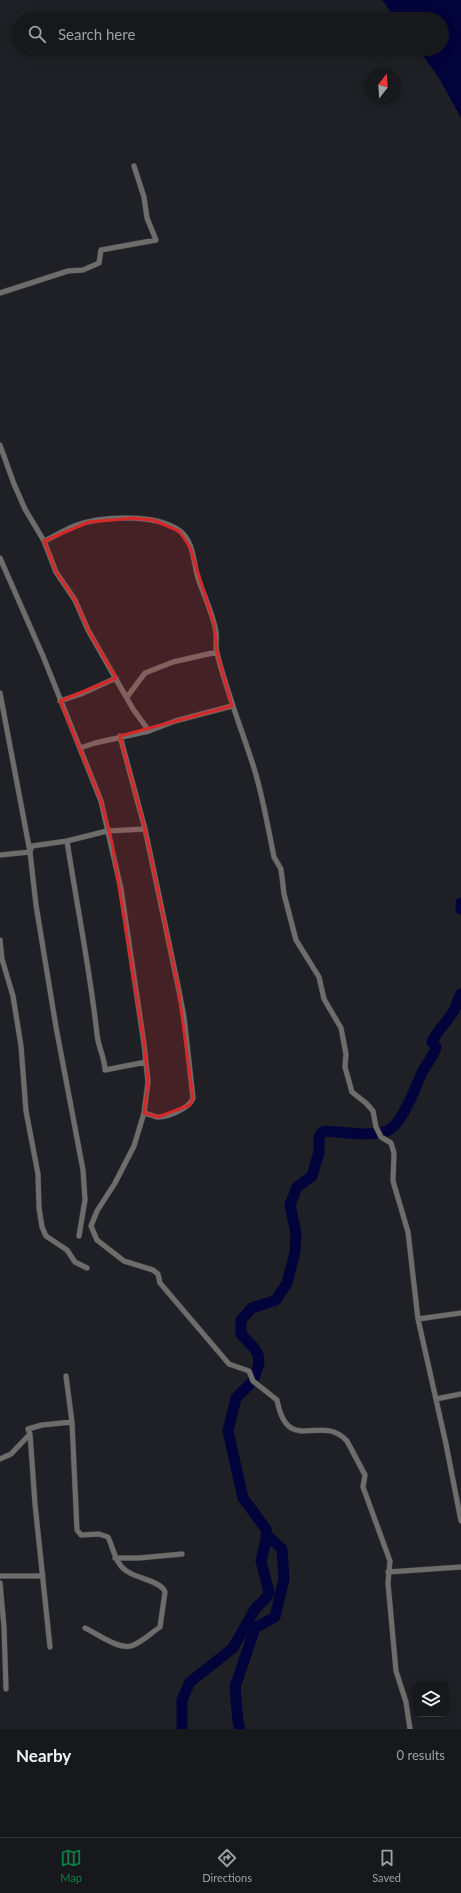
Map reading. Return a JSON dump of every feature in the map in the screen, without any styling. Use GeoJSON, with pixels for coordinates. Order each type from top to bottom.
{"type":"FeatureCollection","features":[{"type":"Feature","properties":{"kind":"street"},"geometry":{"type":"LineString","coordinates":[[0,293],[68,271],[83,270],[99,263],[101,250],[156,240],[146,218],[144,197],[134,166]]}},
{"type":"Feature","properties":{"kind":"street"},"geometry":{"type":"LineString","coordinates":[[0,445],[25,509],[44,542],[56,572],[75,600],[88,630],[133,709],[149,731]]}},
{"type":"Feature","properties":{"kind":"street"},"geometry":{"type":"LineString","coordinates":[[44,542],[74,526],[103,520],[133,518],[153,520],[179,531],[186,538],[190,547],[198,580],[209,605],[216,634],[217,652],[232,706],[254,769],[274,857],[281,869],[284,894],[296,940],[319,977],[324,999],[341,1028],[345,1048],[346,1067],[352,1092],[366,1103],[373,1111],[376,1127],[381,1137],[391,1143],[394,1153],[393,1181],[408,1232],[418,1319],[461,1521]]}},
{"type":"Feature","properties":{"kind":"street"},"geometry":{"type":"LineString","coordinates":[[0,559],[43,656],[101,801],[107,831],[112,843],[121,889],[146,1062],[148,1082],[144,1113],[134,1146],[115,1183],[97,1211],[91,1226],[97,1240],[124,1261],[153,1270],[158,1274],[160,1283],[229,1364],[249,1370],[253,1381],[278,1400],[283,1422],[289,1428],[306,1432],[314,1429],[334,1433],[343,1437],[347,1441],[365,1475],[363,1488],[390,1561],[388,1583],[396,1671],[406,1702],[410,1729]]}},
{"type":"Feature","properties":{"kind":"street"},"geometry":{"type":"LineString","coordinates":[[127,697],[145,672],[173,662],[217,652]]}},
{"type":"Feature","properties":{"kind":"street"},"geometry":{"type":"LineString","coordinates":[[60,701],[81,694],[116,678]]}},
{"type":"Feature","properties":{"kind":"street"},"geometry":{"type":"LineString","coordinates":[[0,693],[30,852],[36,905],[55,1019],[83,1170],[85,1200],[79,1236]]}},
{"type":"Feature","properties":{"kind":"street"},"geometry":{"type":"LineString","coordinates":[[80,748],[120,736],[149,731],[232,706]]}},
{"type":"Feature","properties":{"kind":"street"},"geometry":{"type":"LineString","coordinates":[[120,736],[146,829],[184,1017],[193,1098],[190,1105],[177,1112],[158,1117],[144,1113]]}},
{"type":"Feature","properties":{"kind":"street"},"geometry":{"type":"LineString","coordinates":[[30,852],[32,846],[68,841],[107,831],[146,829]]}},
{"type":"Feature","properties":{"kind":"street"},"geometry":{"type":"LineString","coordinates":[[68,841],[81,933],[90,977],[97,1039],[105,1064],[105,1070],[146,1062]]}},
{"type":"Feature","properties":{"kind":"street"},"geometry":{"type":"LineString","coordinates":[[0,855],[30,852]]}},
{"type":"Feature","properties":{"kind":"street"},"geometry":{"type":"LineString","coordinates":[[0,940],[2,959],[12,996],[21,1046],[26,1112],[38,1174],[39,1208],[42,1226],[46,1236],[67,1250],[76,1262],[87,1268]]}},
{"type":"Feature","properties":{"kind":"street"},"geometry":{"type":"LineString","coordinates":[[418,1319],[461,1312]]}},
{"type":"Feature","properties":{"kind":"street"},"geometry":{"type":"LineString","coordinates":[[66,1376],[72,1422],[77,1530],[81,1535],[99,1534],[108,1536],[116,1558],[130,1574],[139,1576],[164,1588],[160,1627],[132,1646],[125,1646],[111,1641],[85,1628]]}},
{"type":"Feature","properties":{"kind":"street"},"geometry":{"type":"LineString","coordinates":[[436,1399],[461,1394]]}},
{"type":"Feature","properties":{"kind":"street"},"geometry":{"type":"LineString","coordinates":[[50,1647],[35,1504],[30,1434],[28,1429],[32,1427],[72,1422]]}},
{"type":"Feature","properties":{"kind":"street"},"geometry":{"type":"LineString","coordinates":[[0,1459],[11,1454],[30,1434]]}},
{"type":"Feature","properties":{"kind":"street"},"geometry":{"type":"LineString","coordinates":[[116,1558],[139,1558],[182,1554]]}},
{"type":"Feature","properties":{"kind":"street"},"geometry":{"type":"LineString","coordinates":[[388,1572],[461,1567]]}},
{"type":"Feature","properties":{"kind":"street"},"geometry":{"type":"LineString","coordinates":[[0,1576],[43,1576]]}},
{"type":"Feature","properties":{"kind":"street"},"geometry":{"type":"LineString","coordinates":[[0,1583],[4,1627],[6,1689]]}},
{"type":"Feature","properties":{"kind":"highlighted area"},"geometry":{"type":"Polygon","coordinates":[[[133,518],[153,520],[179,531],[190,547],[214,624],[217,652],[232,706],[120,736],[145,829],[178,986],[193,1098],[190,1105],[158,1117],[144,1113],[148,1082],[144,1044],[112,843],[101,801],[60,701],[116,678],[88,630],[75,600],[56,572],[44,541],[89,522],[133,518]]]}},
{"type":"Feature","properties":{"kind":"shaded area"},"geometry":{"type":"Polygon","coordinates":[[[382,0],[461,0],[461,118],[439,78],[423,56],[449,56],[449,12],[391,12],[382,0]]]}},
{"type":"Feature","properties":{"kind":"waterway"},"geometry":{"type":"LineString","coordinates":[[461,903],[461,909]]}},
{"type":"Feature","properties":{"kind":"waterway"},"geometry":{"type":"LineString","coordinates":[[182,1729],[182,1700],[190,1682],[233,1648],[255,1609],[267,1597],[269,1592],[261,1561],[267,1535],[266,1529],[243,1498],[228,1431],[236,1398],[253,1381],[259,1364],[258,1354],[241,1334],[241,1320],[252,1308],[276,1300],[287,1283],[295,1252],[296,1233],[290,1205],[297,1187],[312,1176],[319,1152],[319,1137],[322,1132],[373,1134],[381,1133],[392,1128],[402,1115],[422,1073],[435,1051],[436,1047],[432,1042],[434,1038],[454,1011],[461,994]]}},
{"type":"Feature","properties":{"kind":"waterway"},"geometry":{"type":"LineString","coordinates":[[240,1729],[235,1687],[255,1628],[275,1617],[284,1579],[282,1549],[267,1535]]}}]}
